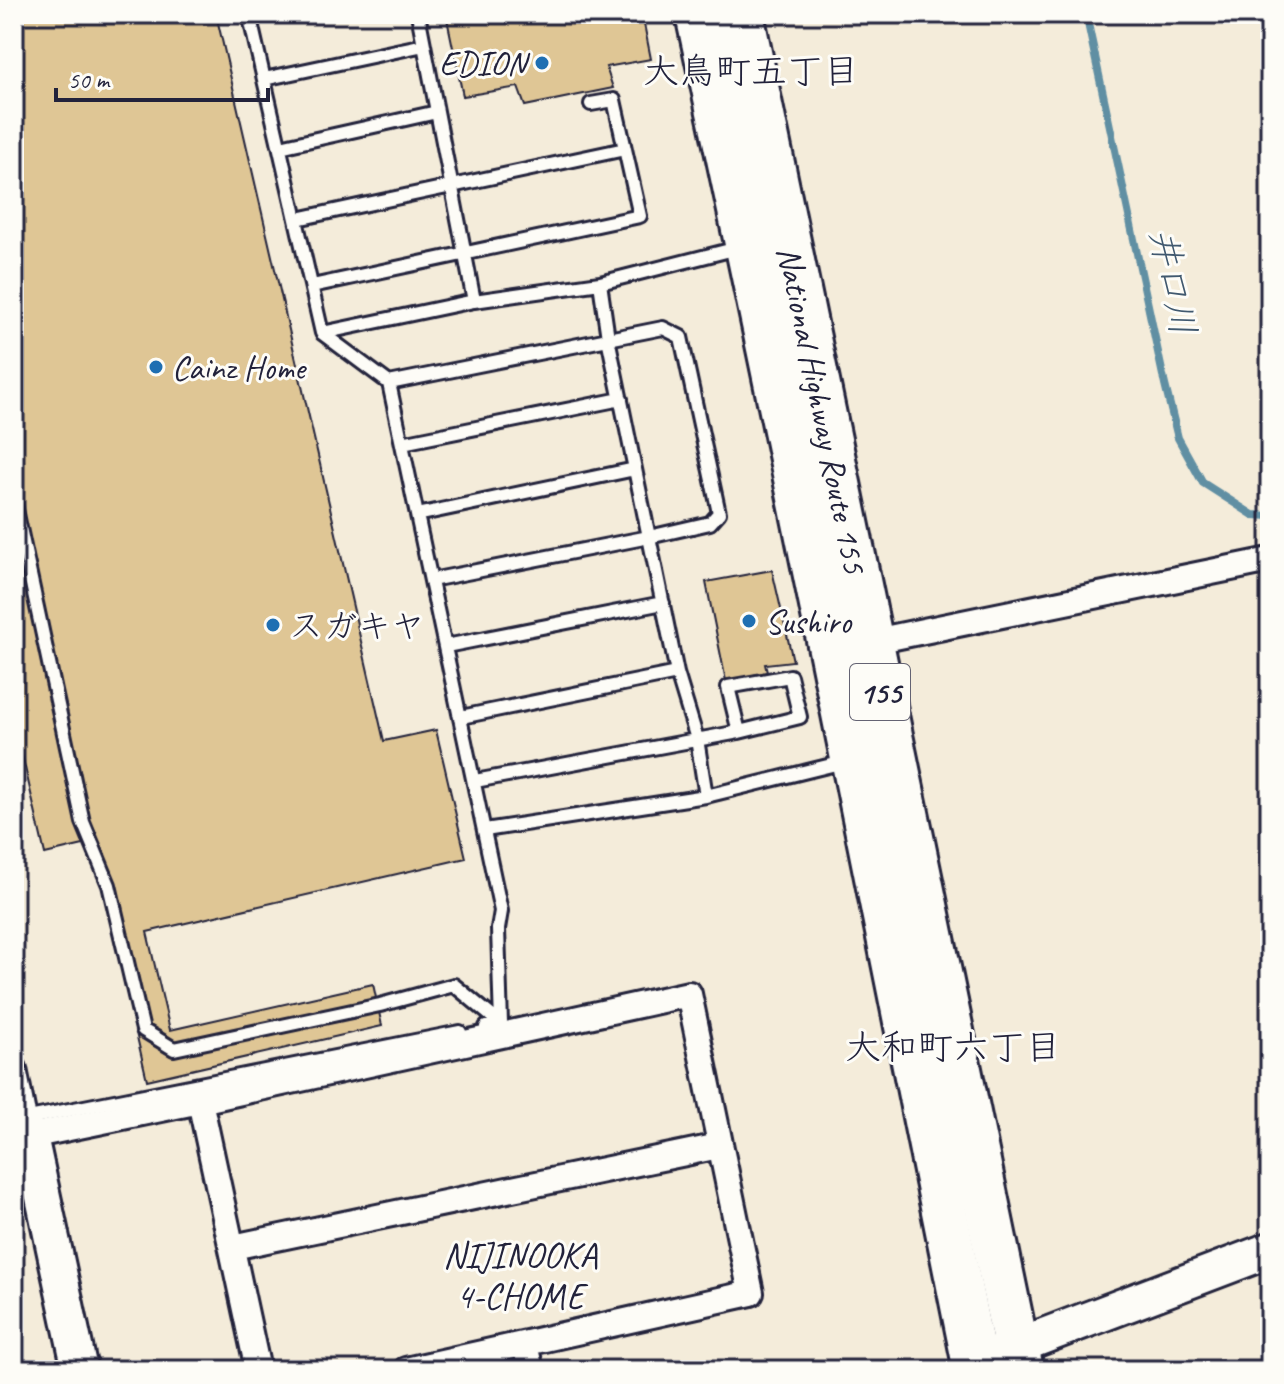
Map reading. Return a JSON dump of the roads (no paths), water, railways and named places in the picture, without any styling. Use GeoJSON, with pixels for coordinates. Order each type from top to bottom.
{"type":"FeatureCollection","features":[{"type":"Feature","properties":{"kind":"highway","name":"National Highway Route 155"},"geometry":{"type":"LineString","coordinates":[[698,14],[855,759],[969,1368]]}},
{"type":"Feature","properties":{"kind":"highway","name":"National Highway Route 155"},"geometry":{"type":"LineString","coordinates":[[741,14],[1018,1358]]}},
{"type":"Feature","properties":{"kind":"street"},"geometry":{"type":"LineString","coordinates":[[870,642],[1270,560]]}},
{"type":"Feature","properties":{"kind":"street"},"geometry":{"type":"LineString","coordinates":[[27,1127],[200,1101],[689,994],[751,1293],[406,1370]]}},
{"type":"Feature","properties":{"kind":"street"},"geometry":{"type":"LineString","coordinates":[[14,1069],[80,1370]]}},
{"type":"Feature","properties":{"kind":"street"},"geometry":{"type":"LineString","coordinates":[[200,1101],[258,1370]]}},
{"type":"Feature","properties":{"kind":"street"},"geometry":{"type":"LineString","coordinates":[[233,1247],[719,1146]]}},
{"type":"Feature","properties":{"kind":"street"},"geometry":{"type":"LineString","coordinates":[[969,1368],[1018,1358],[1270,1250]]}},
{"type":"Feature","properties":{"kind":"street"},"geometry":{"type":"LineString","coordinates":[[525,1345],[531,1370]]}},
{"type":"Feature","properties":{"kind":"lane"},"geometry":{"type":"LineString","coordinates":[[249,14],[322,333],[389,383],[501,911],[498,929],[501,1024]]}},
{"type":"Feature","properties":{"kind":"lane"},"geometry":{"type":"LineString","coordinates":[[418,14],[474,301]]}},
{"type":"Feature","properties":{"kind":"lane"},"geometry":{"type":"LineString","coordinates":[[264,79],[424,45]]}},
{"type":"Feature","properties":{"kind":"lane"},"geometry":{"type":"LineString","coordinates":[[312,286],[640,216],[614,100],[591,104]]}},
{"type":"Feature","properties":{"kind":"lane"},"geometry":{"type":"LineString","coordinates":[[280,147],[437,112]]}},
{"type":"Feature","properties":{"kind":"lane"},"geometry":{"type":"LineString","coordinates":[[297,219],[625,149]]}},
{"type":"Feature","properties":{"kind":"lane"},"geometry":{"type":"LineString","coordinates":[[322,333],[474,301],[600,283],[748,244]]}},
{"type":"Feature","properties":{"kind":"lane"},"geometry":{"type":"LineString","coordinates":[[600,283],[608,338],[677,673],[697,739],[706,796]]}},
{"type":"Feature","properties":{"kind":"lane"},"geometry":{"type":"LineString","coordinates":[[389,383],[663,328],[681,337],[719,513],[710,523],[431,580]]}},
{"type":"Feature","properties":{"kind":"lane"},"geometry":{"type":"LineString","coordinates":[[402,443],[621,399]]}},
{"type":"Feature","properties":{"kind":"lane"},"geometry":{"type":"LineString","coordinates":[[417,515],[635,469]]}},
{"type":"Feature","properties":{"kind":"lane"},"geometry":{"type":"LineString","coordinates":[[14,500],[83,822],[109,885],[143,1030],[174,1049],[380,1005],[454,985],[501,1024]]}},
{"type":"Feature","properties":{"kind":"lane"},"geometry":{"type":"LineString","coordinates":[[446,646],[663,603]]}},
{"type":"Feature","properties":{"kind":"lane"},"geometry":{"type":"LineString","coordinates":[[461,717],[677,673]]}},
{"type":"Feature","properties":{"kind":"lane"},"geometry":{"type":"LineString","coordinates":[[475,781],[739,732],[800,717],[790,676],[728,687],[739,732]]}},
{"type":"Feature","properties":{"kind":"lane"},"geometry":{"type":"LineString","coordinates":[[485,830],[706,796],[855,759]]}},
{"type":"Feature","properties":{"kind":"lane"},"geometry":{"type":"LineString","coordinates":[[27,1127],[501,1024]]}},
{"type":"Feature","properties":{"kind":"waterway","name":"井口川"},"geometry":{"type":"LineString","coordinates":[[1086,14],[1178,438],[1203,483],[1253,515],[1270,516]]}},
{"type":"Feature","properties":{"kind":"place","name":"EDION"},"geometry":{"type":"Point","coordinates":[542,63]}},
{"type":"Feature","properties":{"kind":"place","name":"Cainz Home"},"geometry":{"type":"Point","coordinates":[156,367]}},
{"type":"Feature","properties":{"kind":"place","name":"Sushiro"},"geometry":{"type":"Point","coordinates":[749,621]}},
{"type":"Feature","properties":{"kind":"place","name":"スガキヤ"},"geometry":{"type":"Point","coordinates":[273,625]}},
{"type":"Feature","properties":{"kind":"district","name":"大鳥町五丁目"},"geometry":{"type":"Point","coordinates":[751,71]}},
{"type":"Feature","properties":{"kind":"district","name":"大和町六丁目"},"geometry":{"type":"Point","coordinates":[953,1047]}},
{"type":"Feature","properties":{"kind":"district","name":"NIJINOOKA 4-CHOME"},"geometry":{"type":"Point","coordinates":[520,1276]}}]}
